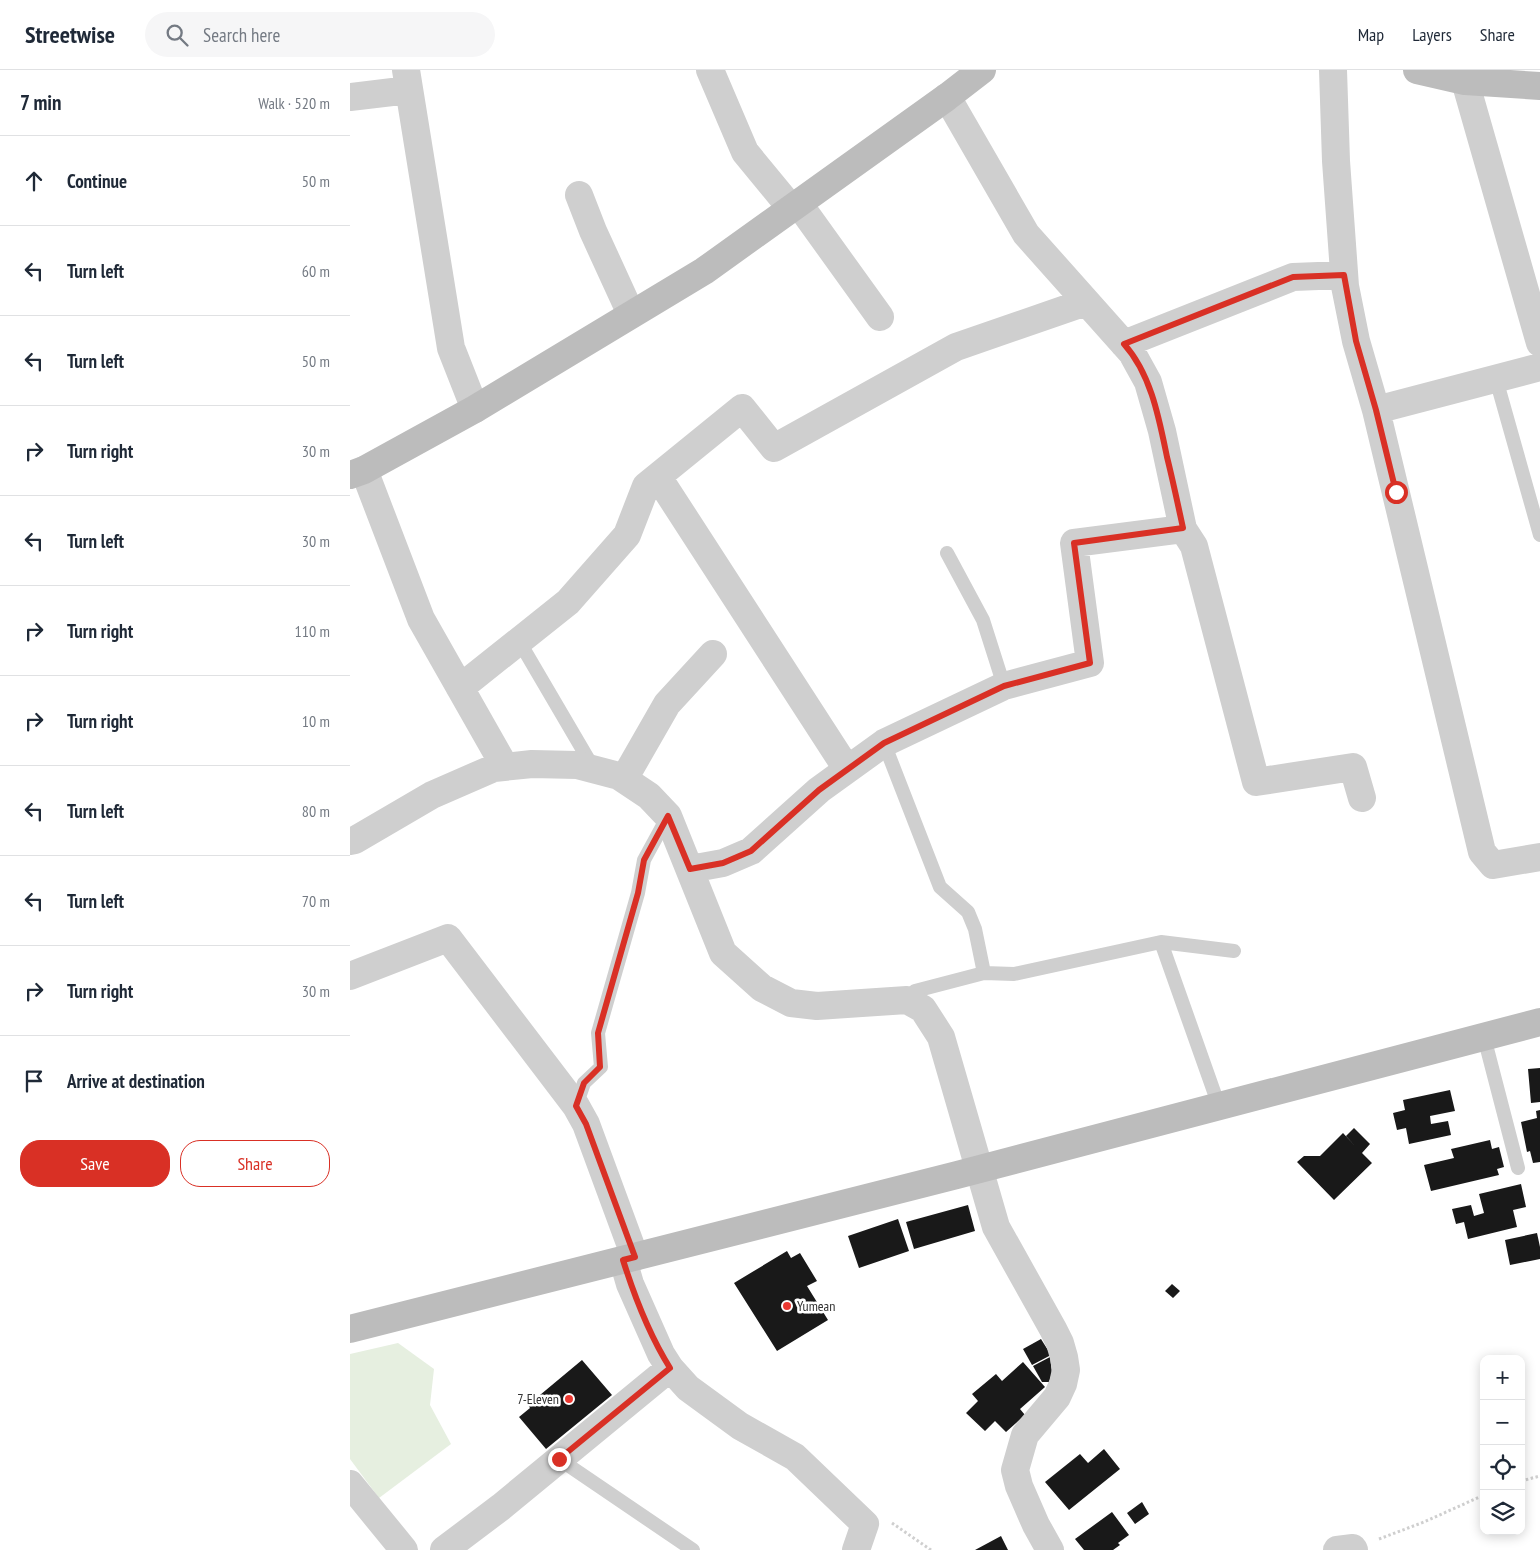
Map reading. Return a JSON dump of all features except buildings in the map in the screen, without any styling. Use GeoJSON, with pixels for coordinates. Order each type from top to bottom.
{"type":"FeatureCollection","features":[{"type":"Feature","properties":{"kind":"street"},"geometry":{"type":"LineString","coordinates":[[710,70],[745,152],[795,205],[880,317]]}},
{"type":"Feature","properties":{"kind":"street"},"geometry":{"type":"LineString","coordinates":[[504,767],[421,619],[357,473],[475,409],[704,271],[982,70]]}},
{"type":"Feature","properties":{"kind":"street"},"geometry":{"type":"LineString","coordinates":[[1333,70],[1336,161],[1344,275],[1356,341],[1376,410],[1482,852],[1493,865],[1540,857]]}},
{"type":"Feature","properties":{"kind":"street"},"geometry":{"type":"LineString","coordinates":[[1417,70],[1540,86]]}},
{"type":"Feature","properties":{"kind":"street"},"geometry":{"type":"LineString","coordinates":[[350,97],[410,76],[451,348],[475,409]]}},
{"type":"Feature","properties":{"kind":"street"},"geometry":{"type":"LineString","coordinates":[[1474,78],[1540,343]]}},
{"type":"Feature","properties":{"kind":"street"},"geometry":{"type":"LineString","coordinates":[[947,97],[1026,234],[1132,353],[1148,382],[1162,431],[1183,528],[1194,546],[1256,782],[1354,767],[1362,798]]}},
{"type":"Feature","properties":{"kind":"street"},"geometry":{"type":"LineString","coordinates":[[579,195],[592,231],[631,314]]}},
{"type":"Feature","properties":{"kind":"street"},"geometry":{"type":"LineString","coordinates":[[1124,344],[1293,277],[1344,275]]}},
{"type":"Feature","properties":{"kind":"street"},"geometry":{"type":"LineString","coordinates":[[460,688],[568,602],[628,535],[646,486],[742,408],[774,448],[956,347],[1086,302]]}},
{"type":"Feature","properties":{"kind":"street"},"geometry":{"type":"LineString","coordinates":[[1376,410],[1540,367]]}},
{"type":"Feature","properties":{"kind":"street"},"geometry":{"type":"LineString","coordinates":[[658,477],[847,769]]}},
{"type":"Feature","properties":{"kind":"street"},"geometry":{"type":"LineString","coordinates":[[690,869],[723,863],[751,851],[819,790],[884,743],[1004,686],[1090,663],[1074,543],[1183,528]]}},
{"type":"Feature","properties":{"kind":"street"},"geometry":{"type":"LineString","coordinates":[[624,779],[667,704],[713,654]]}},
{"type":"Feature","properties":{"kind":"street"},"geometry":{"type":"LineString","coordinates":[[350,841],[432,795],[494,768],[532,764],[576,765],[619,776],[649,796],[668,816],[690,869],[704,910],[723,953],[762,988],[791,1003],[817,1006],[907,1000],[923,1009],[941,1037],[996,1227],[1053,1329],[1064,1357],[1066,1370],[1063,1384],[1057,1397],[1025,1436],[1015,1470],[1019,1486],[1036,1525],[1050,1550]]}},
{"type":"Feature","properties":{"kind":"street"},"geometry":{"type":"LineString","coordinates":[[350,976],[448,938],[576,1106],[586,1124],[629,1258],[630,1284],[661,1354],[670,1368],[688,1388],[740,1426],[795,1457],[865,1524],[856,1550]]}},
{"type":"Feature","properties":{"kind":"street"},"geometry":{"type":"LineString","coordinates":[[350,1329],[980,1169],[1540,1022]]}},
{"type":"Feature","properties":{"kind":"street"},"geometry":{"type":"LineString","coordinates":[[444,1550],[501,1507],[670,1368]]}},
{"type":"Feature","properties":{"kind":"street"},"geometry":{"type":"LineString","coordinates":[[350,1484],[404,1550]]}},
{"type":"Feature","properties":{"kind":"lane"},"geometry":{"type":"LineString","coordinates":[[1496,379],[1540,535]]}},
{"type":"Feature","properties":{"kind":"lane"},"geometry":{"type":"LineString","coordinates":[[947,553],[983,620],[1004,686]]}},
{"type":"Feature","properties":{"kind":"lane"},"geometry":{"type":"LineString","coordinates":[[519,641],[594,770]]}},
{"type":"Feature","properties":{"kind":"lane"},"geometry":{"type":"LineString","coordinates":[[884,743],[940,887],[968,912],[975,930],[984,973]]}},
{"type":"Feature","properties":{"kind":"lane"},"geometry":{"type":"LineString","coordinates":[[576,1106],[584,1083],[600,1067],[598,1033],[638,893],[644,860],[668,816]]}},
{"type":"Feature","properties":{"kind":"lane"},"geometry":{"type":"LineString","coordinates":[[1161,942],[1219,1106]]}},
{"type":"Feature","properties":{"kind":"lane"},"geometry":{"type":"LineString","coordinates":[[907,1000],[915,991],[984,973],[1014,974],[1161,942],[1234,951]]}},
{"type":"Feature","properties":{"kind":"lane"},"geometry":{"type":"LineString","coordinates":[[1484,1037],[1518,1168]]}},
{"type":"Feature","properties":{"kind":"lane"},"geometry":{"type":"LineString","coordinates":[[559,1459],[693,1550]]}},
{"type":"Feature","properties":{"kind":"path"},"geometry":{"type":"LineString","coordinates":[[1525,1480],[1540,1476]]}},
{"type":"Feature","properties":{"kind":"path"},"geometry":{"type":"LineString","coordinates":[[1348,1549],[1424,1522],[1480,1497]]}},
{"type":"Feature","properties":{"kind":"path"},"geometry":{"type":"LineString","coordinates":[[865,1524],[890,1522],[931,1550]]}},
{"type":"Feature","properties":{"kind":"green space"},"geometry":{"type":"Polygon","coordinates":[[[398,1343],[434,1369],[430,1405],[451,1444],[379,1498],[350,1459],[350,1354],[398,1343]]]}},
{"type":"Feature","properties":{"kind":"place","name":"Yumean"},"geometry":{"type":"Point","coordinates":[787,1306]}},
{"type":"Feature","properties":{"kind":"place","name":"7-Eleven"},"geometry":{"type":"Point","coordinates":[569,1399]}},
{"type":"Feature","properties":{"kind":"route"},"geometry":{"type":"LineString","coordinates":[[559,1459],[670,1368],[661,1354],[630,1284],[623,1260],[635,1257],[586,1124],[576,1106],[584,1083],[600,1067],[598,1033],[638,893],[644,860],[668,816],[690,869],[723,863],[751,851],[819,790],[884,743],[1004,686],[1090,663],[1074,543],[1183,528],[1162,431],[1148,382],[1132,353],[1124,344],[1293,277],[1344,275],[1356,341],[1376,410],[1396,492]]}}]}
